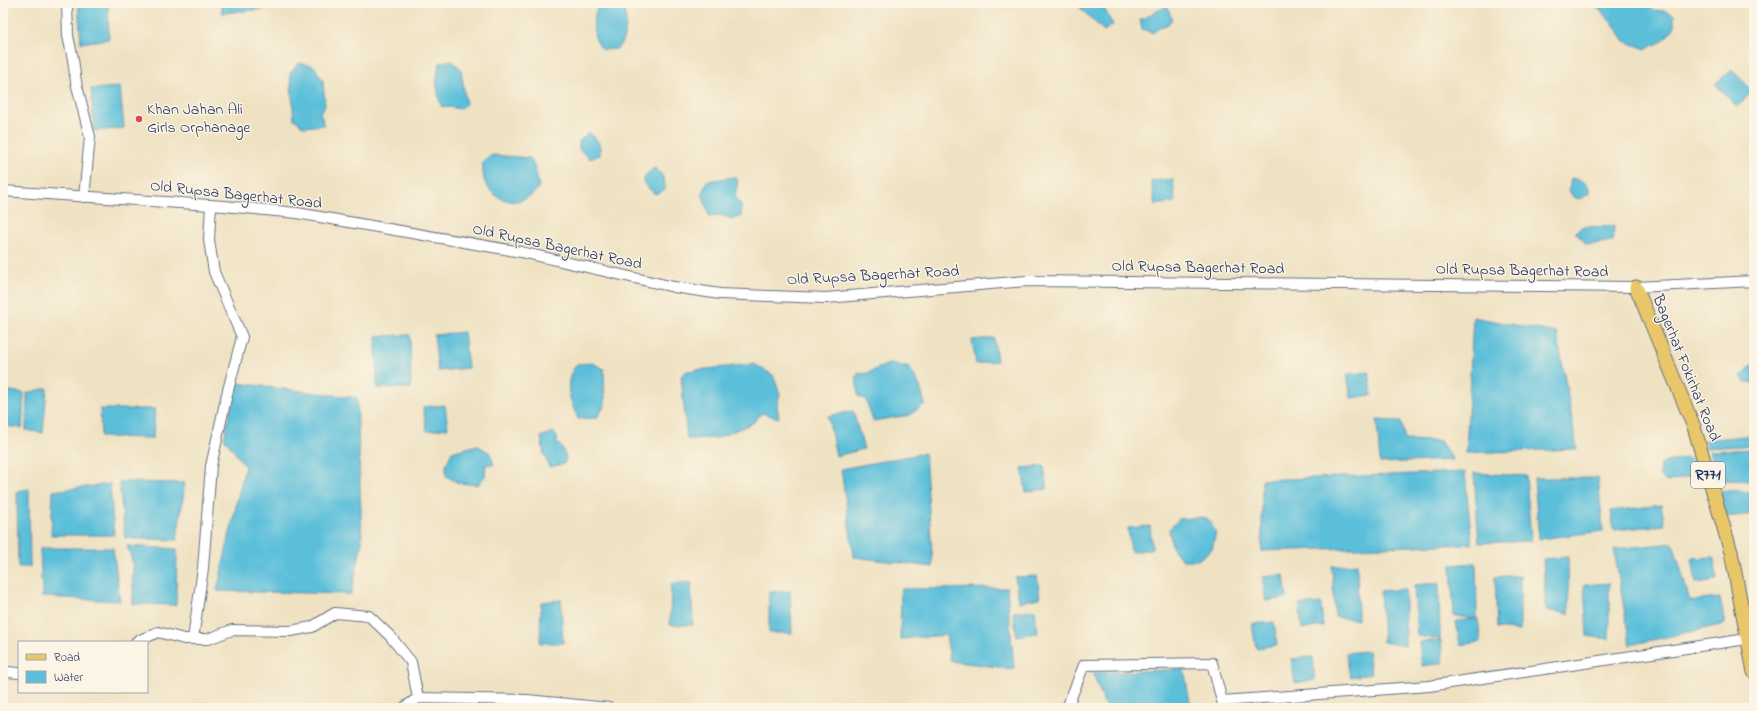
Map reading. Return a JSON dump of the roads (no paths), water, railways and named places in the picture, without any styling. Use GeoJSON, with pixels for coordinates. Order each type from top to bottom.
{"type":"FeatureCollection","features":[{"type":"Feature","properties":{"kind":"main road","name":"Bagerhat Fokirhat Road"},"geometry":{"type":"LineString","coordinates":[[1636,286],[1694,427],[1731,552],[1751,638],[1754,672]]}},
{"type":"Feature","properties":{"kind":"street"},"geometry":{"type":"LineString","coordinates":[[67,3],[68,36],[74,59],[76,82],[90,137],[84,197]]}},
{"type":"Feature","properties":{"kind":"street","name":"Old Rupsa Bagerhat Road"},"geometry":{"type":"LineString","coordinates":[[3,191],[211,205],[296,213],[513,251],[674,287],[727,294],[826,298],[1027,281],[1636,286],[1754,281]]}},
{"type":"Feature","properties":{"kind":"street"},"geometry":{"type":"LineString","coordinates":[[193,639],[203,568],[211,466],[227,394],[242,337],[214,272],[209,240],[211,205]]}},
{"type":"Feature","properties":{"kind":"street"},"geometry":{"type":"LineString","coordinates":[[138,641],[158,632],[184,639],[208,639],[232,630],[291,631],[312,628],[335,613],[369,616],[390,636],[411,662],[418,698]]}},
{"type":"Feature","properties":{"kind":"street"},"geometry":{"type":"LineString","coordinates":[[1067,708],[1084,665],[1212,663],[1222,701],[1429,686],[1751,638]]}},
{"type":"Feature","properties":{"kind":"street"},"geometry":{"type":"LineString","coordinates":[[3,674],[7,672],[18,673]]}},
{"type":"Feature","properties":{"kind":"street"},"geometry":{"type":"LineString","coordinates":[[404,708],[418,698],[527,700],[609,708]]}},
{"type":"Feature","properties":{"kind":"water"},"geometry":{"type":"Polygon","coordinates":[[[221,3],[263,3],[264,9],[222,13],[221,3]]]}},
{"type":"Feature","properties":{"kind":"water"},"geometry":{"type":"Polygon","coordinates":[[[599,3],[624,3],[626,28],[621,44],[617,49],[603,50],[596,39],[594,33],[594,22],[599,3]]]}},
{"type":"Feature","properties":{"kind":"water"},"geometry":{"type":"Polygon","coordinates":[[[1075,3],[1101,3],[1113,25],[1104,31],[1075,3]]]}},
{"type":"Feature","properties":{"kind":"water"},"geometry":{"type":"Polygon","coordinates":[[[1593,3],[1645,3],[1653,10],[1665,11],[1674,15],[1674,28],[1663,41],[1646,49],[1625,41],[1614,25],[1593,3]]]}},
{"type":"Feature","properties":{"kind":"water"},"geometry":{"type":"Polygon","coordinates":[[[78,4],[108,4],[109,39],[81,43],[78,4]]]}},
{"type":"Feature","properties":{"kind":"water"},"geometry":{"type":"Polygon","coordinates":[[[1167,6],[1172,19],[1167,25],[1159,27],[1153,33],[1142,29],[1140,20],[1167,6]]]}},
{"type":"Feature","properties":{"kind":"water"},"geometry":{"type":"Polygon","coordinates":[[[451,60],[461,69],[466,104],[461,109],[441,106],[438,94],[437,80],[440,63],[451,60]]]}},
{"type":"Feature","properties":{"kind":"water"},"geometry":{"type":"Polygon","coordinates":[[[299,63],[314,66],[323,81],[325,106],[320,112],[324,125],[304,127],[294,119],[290,73],[299,63]]]}},
{"type":"Feature","properties":{"kind":"water"},"geometry":{"type":"Polygon","coordinates":[[[1732,70],[1753,91],[1737,107],[1715,84],[1732,70]]]}},
{"type":"Feature","properties":{"kind":"water"},"geometry":{"type":"Polygon","coordinates":[[[120,87],[124,128],[94,131],[91,89],[120,87]]]}},
{"type":"Feature","properties":{"kind":"water"},"geometry":{"type":"Polygon","coordinates":[[[589,133],[595,137],[600,151],[600,155],[590,159],[579,149],[579,141],[589,133]]]}},
{"type":"Feature","properties":{"kind":"water"},"geometry":{"type":"Polygon","coordinates":[[[492,155],[530,158],[535,168],[539,187],[534,193],[522,200],[508,201],[495,195],[487,186],[484,180],[483,172],[483,162],[492,155]]]}},
{"type":"Feature","properties":{"kind":"water"},"geometry":{"type":"Polygon","coordinates":[[[654,168],[660,172],[665,186],[665,190],[655,194],[644,184],[644,177],[654,168]]]}},
{"type":"Feature","properties":{"kind":"water"},"geometry":{"type":"Polygon","coordinates":[[[735,177],[738,181],[735,196],[741,205],[741,216],[733,219],[719,215],[709,216],[702,193],[707,181],[735,177]]]}},
{"type":"Feature","properties":{"kind":"water"},"geometry":{"type":"Polygon","coordinates":[[[1571,178],[1583,181],[1589,187],[1589,194],[1580,199],[1573,197],[1569,190],[1571,178]]]}},
{"type":"Feature","properties":{"kind":"water"},"geometry":{"type":"Polygon","coordinates":[[[1173,179],[1175,202],[1155,205],[1151,181],[1173,179]]]}},
{"type":"Feature","properties":{"kind":"water"},"geometry":{"type":"Polygon","coordinates":[[[1614,226],[1613,241],[1587,245],[1575,232],[1582,227],[1614,226]]]}},
{"type":"Feature","properties":{"kind":"water"},"geometry":{"type":"Polygon","coordinates":[[[1473,317],[1557,333],[1577,449],[1466,453],[1473,317]]]}},
{"type":"Feature","properties":{"kind":"water"},"geometry":{"type":"Polygon","coordinates":[[[464,332],[468,368],[438,371],[434,335],[464,332]]]}},
{"type":"Feature","properties":{"kind":"water"},"geometry":{"type":"Polygon","coordinates":[[[410,335],[411,388],[377,388],[376,336],[410,335]]]}},
{"type":"Feature","properties":{"kind":"water"},"geometry":{"type":"Polygon","coordinates":[[[994,338],[997,361],[976,364],[972,340],[994,338]]]}},
{"type":"Feature","properties":{"kind":"water"},"geometry":{"type":"Polygon","coordinates":[[[592,363],[604,369],[605,405],[597,418],[578,419],[570,398],[570,378],[572,371],[577,364],[592,363]]]}},
{"type":"Feature","properties":{"kind":"water"},"geometry":{"type":"Polygon","coordinates":[[[891,363],[910,368],[920,387],[925,404],[910,415],[873,421],[866,400],[858,396],[856,376],[859,373],[865,374],[891,363]]]}},
{"type":"Feature","properties":{"kind":"water"},"geometry":{"type":"Polygon","coordinates":[[[1754,363],[1754,383],[1746,383],[1741,376],[1754,363]]]}},
{"type":"Feature","properties":{"kind":"water"},"geometry":{"type":"Polygon","coordinates":[[[754,364],[773,375],[780,394],[777,406],[779,418],[762,413],[753,423],[717,438],[687,439],[681,376],[687,371],[754,364]]]}},
{"type":"Feature","properties":{"kind":"water"},"geometry":{"type":"Polygon","coordinates":[[[1369,372],[1372,395],[1351,398],[1347,374],[1369,372]]]}},
{"type":"Feature","properties":{"kind":"water"},"geometry":{"type":"Polygon","coordinates":[[[237,383],[357,398],[362,543],[351,594],[217,591],[245,466],[224,438],[237,383]]]}},
{"type":"Feature","properties":{"kind":"water"},"geometry":{"type":"Polygon","coordinates":[[[47,388],[43,433],[26,430],[27,393],[47,388]]]}},
{"type":"Feature","properties":{"kind":"water"},"geometry":{"type":"Polygon","coordinates":[[[4,390],[24,393],[22,428],[3,426],[4,390]]]}},
{"type":"Feature","properties":{"kind":"water"},"geometry":{"type":"Polygon","coordinates":[[[445,405],[448,428],[427,431],[423,407],[445,405]]]}},
{"type":"Feature","properties":{"kind":"water"},"geometry":{"type":"Polygon","coordinates":[[[100,409],[155,409],[153,438],[101,437],[100,409]]]}},
{"type":"Feature","properties":{"kind":"water"},"geometry":{"type":"Polygon","coordinates":[[[853,411],[864,449],[836,456],[828,416],[853,411]]]}},
{"type":"Feature","properties":{"kind":"water"},"geometry":{"type":"Polygon","coordinates":[[[1377,420],[1401,421],[1405,440],[1440,441],[1453,460],[1380,463],[1377,420]]]}},
{"type":"Feature","properties":{"kind":"water"},"geometry":{"type":"Polygon","coordinates":[[[553,432],[557,437],[557,443],[562,448],[566,457],[564,464],[549,467],[544,454],[541,437],[553,432]]]}},
{"type":"Feature","properties":{"kind":"water"},"geometry":{"type":"Polygon","coordinates":[[[1754,435],[1754,445],[1706,448],[1705,440],[1754,435]]]}},
{"type":"Feature","properties":{"kind":"water"},"geometry":{"type":"Polygon","coordinates":[[[477,445],[490,453],[494,465],[486,464],[485,476],[478,485],[458,483],[446,476],[446,465],[452,452],[477,445]]]}},
{"type":"Feature","properties":{"kind":"water"},"geometry":{"type":"Polygon","coordinates":[[[1754,449],[1754,481],[1716,480],[1710,451],[1754,449]]]}},
{"type":"Feature","properties":{"kind":"water"},"geometry":{"type":"Polygon","coordinates":[[[925,453],[933,567],[854,557],[841,469],[925,453]]]}},
{"type":"Feature","properties":{"kind":"water"},"geometry":{"type":"Polygon","coordinates":[[[1684,458],[1690,459],[1695,464],[1696,473],[1692,476],[1666,482],[1659,475],[1660,464],[1684,458]]]}},
{"type":"Feature","properties":{"kind":"water"},"geometry":{"type":"Polygon","coordinates":[[[1044,466],[1047,489],[1026,492],[1022,468],[1044,466]]]}},
{"type":"Feature","properties":{"kind":"water"},"geometry":{"type":"Polygon","coordinates":[[[1465,472],[1472,544],[1262,551],[1262,480],[1465,472]]]}},
{"type":"Feature","properties":{"kind":"water"},"geometry":{"type":"Polygon","coordinates":[[[1474,473],[1526,476],[1531,541],[1479,543],[1474,473]]]}},
{"type":"Feature","properties":{"kind":"water"},"geometry":{"type":"Polygon","coordinates":[[[1534,478],[1598,478],[1603,531],[1539,539],[1534,478]]]}},
{"type":"Feature","properties":{"kind":"water"},"geometry":{"type":"Polygon","coordinates":[[[119,482],[185,483],[177,540],[125,538],[119,482]]]}},
{"type":"Feature","properties":{"kind":"water"},"geometry":{"type":"Polygon","coordinates":[[[110,484],[114,535],[51,535],[53,491],[110,484]]]}},
{"type":"Feature","properties":{"kind":"water"},"geometry":{"type":"Polygon","coordinates":[[[29,489],[30,567],[18,567],[17,491],[29,489]]]}},
{"type":"Feature","properties":{"kind":"water"},"geometry":{"type":"Polygon","coordinates":[[[1717,490],[1754,492],[1754,514],[1724,517],[1717,490]]]}},
{"type":"Feature","properties":{"kind":"water"},"geometry":{"type":"Polygon","coordinates":[[[1661,505],[1665,525],[1614,530],[1611,511],[1661,505]]]}},
{"type":"Feature","properties":{"kind":"water"},"geometry":{"type":"Polygon","coordinates":[[[1203,517],[1208,519],[1216,532],[1212,549],[1198,560],[1182,560],[1172,547],[1169,529],[1179,519],[1203,517]]]}},
{"type":"Feature","properties":{"kind":"water"},"geometry":{"type":"Polygon","coordinates":[[[1150,526],[1152,549],[1131,552],[1128,528],[1150,526]]]}},
{"type":"Feature","properties":{"kind":"water"},"geometry":{"type":"Polygon","coordinates":[[[1673,543],[1690,601],[1720,598],[1725,624],[1630,645],[1614,549],[1673,543]]]}},
{"type":"Feature","properties":{"kind":"water"},"geometry":{"type":"Polygon","coordinates":[[[127,546],[177,549],[176,605],[133,604],[133,563],[127,546]]]}},
{"type":"Feature","properties":{"kind":"water"},"geometry":{"type":"Polygon","coordinates":[[[40,548],[113,548],[120,601],[42,597],[40,548]]]}},
{"type":"Feature","properties":{"kind":"water"},"geometry":{"type":"Polygon","coordinates":[[[1568,557],[1569,614],[1546,610],[1543,559],[1568,557]]]}},
{"type":"Feature","properties":{"kind":"water"},"geometry":{"type":"Polygon","coordinates":[[[1714,557],[1717,580],[1696,583],[1692,558],[1714,557]]]}},
{"type":"Feature","properties":{"kind":"water"},"geometry":{"type":"Polygon","coordinates":[[[1476,563],[1477,619],[1481,642],[1460,645],[1456,621],[1476,619],[1454,616],[1451,565],[1476,563]]]}},
{"type":"Feature","properties":{"kind":"water"},"geometry":{"type":"Polygon","coordinates":[[[1357,564],[1358,620],[1335,617],[1332,566],[1357,564]]]}},
{"type":"Feature","properties":{"kind":"water"},"geometry":{"type":"Polygon","coordinates":[[[1284,575],[1287,598],[1266,601],[1262,577],[1284,575]]]}},
{"type":"Feature","properties":{"kind":"water"},"geometry":{"type":"Polygon","coordinates":[[[1520,575],[1520,631],[1497,628],[1495,577],[1520,575]]]}},
{"type":"Feature","properties":{"kind":"water"},"geometry":{"type":"Polygon","coordinates":[[[1037,576],[1040,598],[1019,602],[1015,577],[1037,576]]]}},
{"type":"Feature","properties":{"kind":"water"},"geometry":{"type":"Polygon","coordinates":[[[691,582],[693,625],[670,625],[671,584],[691,582]]]}},
{"type":"Feature","properties":{"kind":"water"},"geometry":{"type":"Polygon","coordinates":[[[1439,583],[1440,639],[1417,636],[1414,585],[1439,583]]]}},
{"type":"Feature","properties":{"kind":"water"},"geometry":{"type":"Polygon","coordinates":[[[1609,583],[1609,639],[1587,636],[1584,585],[1609,583]]]}},
{"type":"Feature","properties":{"kind":"water"},"geometry":{"type":"Polygon","coordinates":[[[1007,588],[1014,669],[950,661],[946,635],[900,639],[901,589],[1007,588]]]}},
{"type":"Feature","properties":{"kind":"water"},"geometry":{"type":"Polygon","coordinates":[[[1405,589],[1405,646],[1383,642],[1380,591],[1405,589]]]}},
{"type":"Feature","properties":{"kind":"water"},"geometry":{"type":"Polygon","coordinates":[[[790,591],[792,633],[769,633],[769,592],[790,591]]]}},
{"type":"Feature","properties":{"kind":"water"},"geometry":{"type":"Polygon","coordinates":[[[561,600],[563,643],[540,643],[541,602],[561,600]]]}},
{"type":"Feature","properties":{"kind":"water"},"geometry":{"type":"Polygon","coordinates":[[[1321,603],[1323,626],[1302,629],[1299,605],[1321,603]]]}},
{"type":"Feature","properties":{"kind":"water"},"geometry":{"type":"Polygon","coordinates":[[[1035,610],[1038,633],[1017,636],[1013,612],[1035,610]]]}},
{"type":"Feature","properties":{"kind":"water"},"geometry":{"type":"Polygon","coordinates":[[[1274,622],[1277,645],[1256,648],[1252,624],[1274,622]]]}},
{"type":"Feature","properties":{"kind":"water"},"geometry":{"type":"Polygon","coordinates":[[[1441,640],[1443,663],[1422,666],[1419,642],[1441,640]]]}},
{"type":"Feature","properties":{"kind":"water"},"geometry":{"type":"Polygon","coordinates":[[[1368,651],[1371,674],[1350,677],[1346,653],[1368,651]]]}},
{"type":"Feature","properties":{"kind":"water"},"geometry":{"type":"Polygon","coordinates":[[[1313,657],[1315,680],[1295,683],[1291,659],[1313,657]]]}},
{"type":"Feature","properties":{"kind":"water"},"geometry":{"type":"Polygon","coordinates":[[[1184,669],[1191,708],[1106,708],[1093,673],[1184,669]]]}},
{"type":"Feature","properties":{"kind":"place","name":"Khan Jahan Ali Girls Orphanage"},"geometry":{"type":"Point","coordinates":[139,119]}}]}
